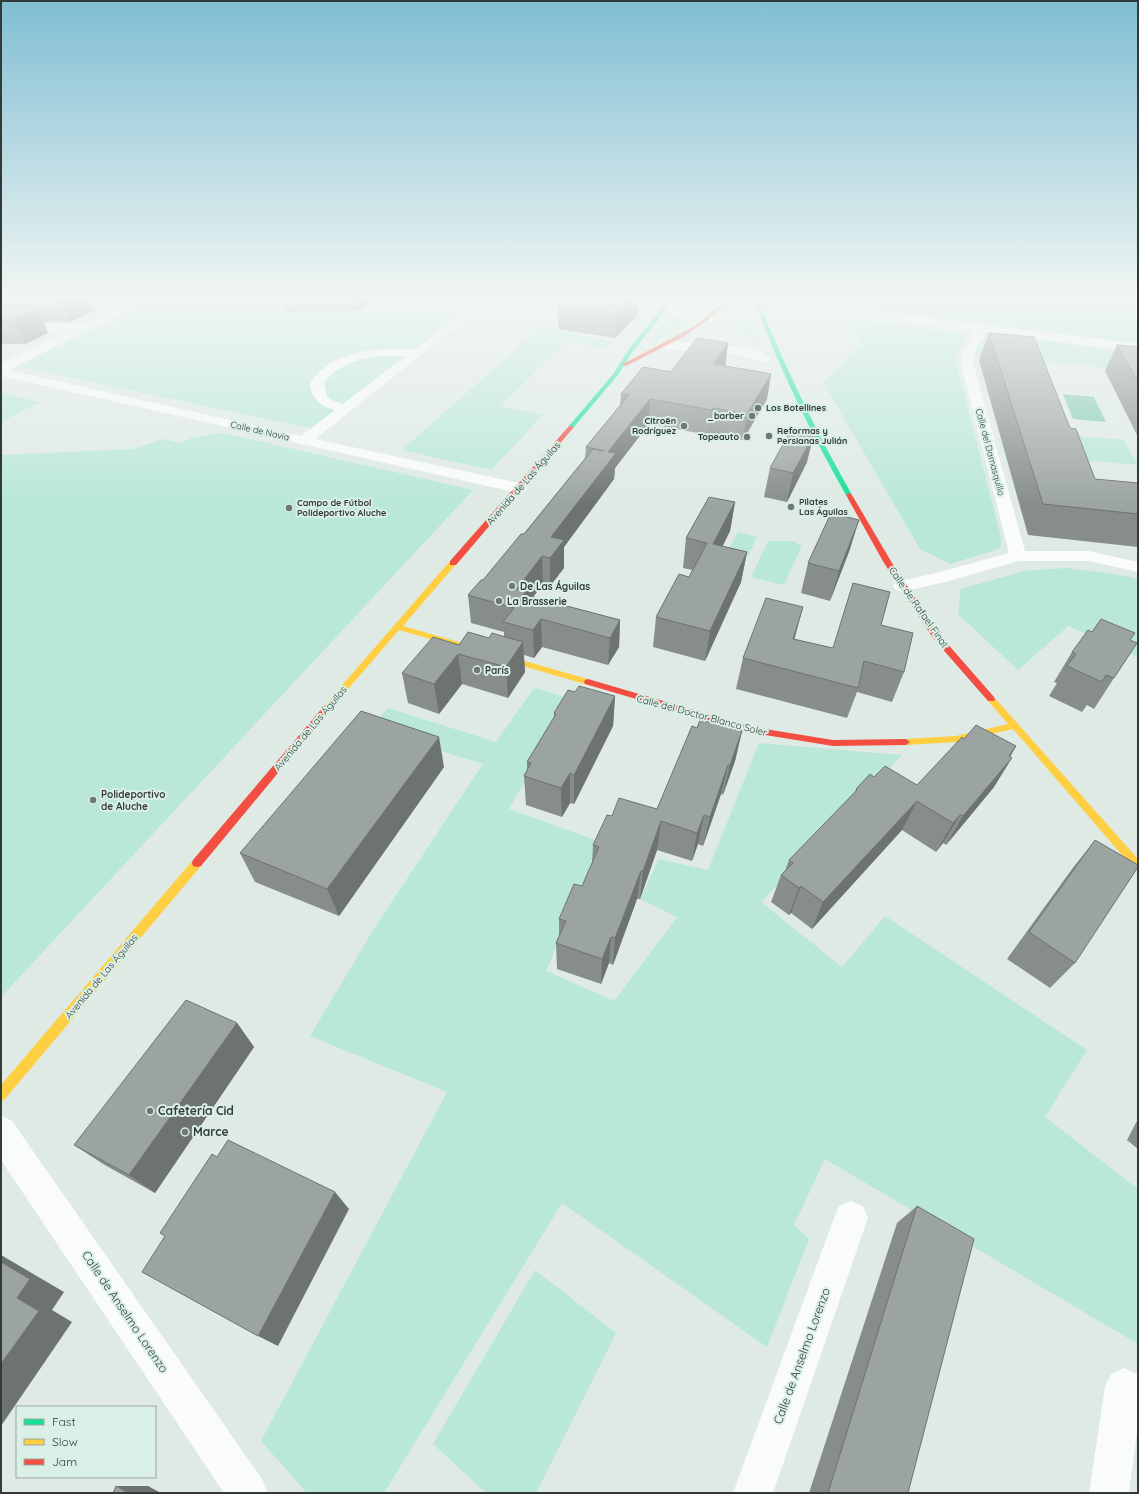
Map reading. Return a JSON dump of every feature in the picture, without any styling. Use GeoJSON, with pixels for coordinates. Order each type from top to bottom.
{"type":"FeatureCollection","features":[{"type":"Feature","properties":{"kind":"street"},"geometry":{"type":"LineString","coordinates":[[333,367],[329,369],[317,383],[317,394],[326,404],[346,409]]}},
{"type":"Feature","properties":{"kind":"street"},"geometry":{"type":"LineString","coordinates":[[304,441],[400,367]]}},
{"type":"Feature","properties":{"kind":"street","name":"Avenida de Las Águilas"},"geometry":{"type":"LineString","coordinates":[[1,1095],[333,701],[623,367]]}},
{"type":"Feature","properties":{"kind":"street","name":"Calle de Rafael Finat"},"geometry":{"type":"LineString","coordinates":[[775,367],[786,375]]}},
{"type":"Feature","properties":{"kind":"street","name":"Calle de Rafael Finat"},"geometry":{"type":"LineString","coordinates":[[782,367],[826,451],[902,586],[936,636],[1138,866]]}},
{"type":"Feature","properties":{"kind":"street","name":"Calle del Damasquillo"},"geometry":{"type":"LineString","coordinates":[[968,367],[1018,556]]}},
{"type":"Feature","properties":{"kind":"street","name":"Calle de Navia"},"geometry":{"type":"LineString","coordinates":[[1,372],[519,488]]}},
{"type":"Feature","properties":{"kind":"street"},"geometry":{"type":"LineString","coordinates":[[902,586],[943,577],[1018,556],[1089,556],[1138,567]]}},
{"type":"Feature","properties":{"kind":"street","name":"Calle del Doctor Blanco Soler"},"geometry":{"type":"LineString","coordinates":[[398,627],[759,732],[833,743],[899,742],[956,739],[1014,726]]}},
{"type":"Feature","properties":{"kind":"street","name":"Calle de Anselmo Lorenzo"},"geometry":{"type":"LineString","coordinates":[[1,1132],[248,1493]]}},
{"type":"Feature","properties":{"kind":"street","name":"Calle de Anselmo Lorenzo"},"geometry":{"type":"LineString","coordinates":[[753,1493],[851,1218]]}},
{"type":"Feature","properties":{"kind":"street"},"geometry":{"type":"LineString","coordinates":[[1109,1493],[1124,1387]]}},
{"type":"Feature","properties":{"kind":"shaded area"},"geometry":{"type":"Polygon","coordinates":[[[20,367],[400,367],[319,430],[20,367]]]}},
{"type":"Feature","properties":{"kind":"shaded area"},"geometry":{"type":"Polygon","coordinates":[[[496,367],[541,367],[500,406],[543,415],[491,470],[402,450],[496,367]]]}},
{"type":"Feature","properties":{"kind":"shaded area"},"geometry":{"type":"Polygon","coordinates":[[[839,367],[957,367],[1002,541],[999,549],[950,564],[920,549],[823,382],[839,367]]]}},
{"type":"Feature","properties":{"kind":"shaded area"},"geometry":{"type":"Polygon","coordinates":[[[1096,367],[1138,367],[1138,371],[1096,367]]]}},
{"type":"Feature","properties":{"kind":"shaded area"},"geometry":{"type":"Polygon","coordinates":[[[4,393],[40,402],[1,422],[1,394],[4,393]]]}},
{"type":"Feature","properties":{"kind":"shaded area"},"geometry":{"type":"Polygon","coordinates":[[[1063,394],[1094,397],[1106,422],[1073,419],[1063,394]]]}},
{"type":"Feature","properties":{"kind":"shaded area","name":"Polideportivo de Aluche"},"geometry":{"type":"Polygon","coordinates":[[[223,433],[473,490],[1,997],[1,455],[132,449],[164,439],[179,443],[194,437],[223,433]]]}},
{"type":"Feature","properties":{"kind":"shaded area"},"geometry":{"type":"Polygon","coordinates":[[[1059,434],[1124,440],[1138,465],[1069,459],[1059,434]]]}},
{"type":"Feature","properties":{"kind":"shaded area"},"geometry":{"type":"Polygon","coordinates":[[[738,532],[757,537],[748,556],[728,551],[738,532]]]}},
{"type":"Feature","properties":{"kind":"shaded area"},"geometry":{"type":"Polygon","coordinates":[[[768,541],[796,541],[796,544],[802,545],[784,585],[751,577],[768,541]]]}},
{"type":"Feature","properties":{"kind":"shaded area"},"geometry":{"type":"Polygon","coordinates":[[[1067,568],[1114,574],[1138,579],[1138,657],[1068,626],[1018,670],[958,614],[961,589],[1023,571],[1067,568]]]}},
{"type":"Feature","properties":{"kind":"shaded area"},"geometry":{"type":"Polygon","coordinates":[[[534,688],[572,699],[509,809],[601,842],[546,971],[614,1001],[677,917],[640,899],[659,859],[708,870],[759,743],[902,755],[761,902],[842,967],[885,916],[1087,1050],[1045,1117],[1138,1189],[1138,1344],[825,1159],[794,1225],[809,1239],[767,1347],[562,1203],[384,1493],[307,1493],[261,1441],[447,1092],[310,1036],[375,927],[483,764],[370,729],[388,708],[496,742],[534,688]]]}},
{"type":"Feature","properties":{"kind":"shaded area"},"geometry":{"type":"Polygon","coordinates":[[[535,1270],[616,1333],[536,1493],[486,1493],[433,1444],[535,1270]]]}},
{"type":"Feature","properties":{"kind":"building"},"geometry":{"type":"Polygon","coordinates":[[[643,367],[671,372],[675,367],[730,367],[771,374],[747,414],[713,408],[712,410],[650,399],[608,452],[616,453],[551,537],[564,540],[550,558],[542,556],[517,589],[526,591],[516,606],[525,595],[620,620],[610,638],[541,619],[533,630],[503,622],[514,608],[468,595],[481,580],[483,580],[521,534],[524,534],[593,449],[604,451],[586,447],[629,395],[621,394],[643,367]]]}},
{"type":"Feature","properties":{"kind":"building"},"geometry":{"type":"Polygon","coordinates":[[[1000,367],[1046,367],[1070,428],[1076,429],[1095,479],[1138,483],[1138,514],[1043,504],[1000,367]]]}},
{"type":"Feature","properties":{"kind":"building"},"geometry":{"type":"Polygon","coordinates":[[[1129,367],[1138,367],[1138,382],[1129,367]]]}},
{"type":"Feature","properties":{"kind":"building"},"geometry":{"type":"Polygon","coordinates":[[[791,430],[814,434],[793,473],[770,468],[791,430]]]}},
{"type":"Feature","properties":{"kind":"building"},"geometry":{"type":"Polygon","coordinates":[[[709,497],[735,502],[713,544],[747,552],[710,631],[656,617],[679,574],[689,577],[707,543],[686,538],[709,497]]]}},
{"type":"Feature","properties":{"kind":"building"},"geometry":{"type":"Polygon","coordinates":[[[831,513],[859,520],[839,571],[808,563],[831,513]]]}},
{"type":"Feature","properties":{"kind":"building"},"geometry":{"type":"Polygon","coordinates":[[[853,583],[890,592],[881,625],[913,633],[904,672],[864,661],[858,688],[743,658],[766,598],[803,607],[793,639],[833,648],[853,583]]]}},
{"type":"Feature","properties":{"kind":"building"},"geometry":{"type":"Polygon","coordinates":[[[1101,619],[1135,633],[1130,640],[1137,643],[1114,678],[1106,675],[1102,682],[1067,666],[1076,654],[1072,652],[1088,630],[1092,632],[1101,619]]]}},
{"type":"Feature","properties":{"kind":"building"},"geometry":{"type":"Polygon","coordinates":[[[468,632],[489,638],[492,633],[523,642],[506,667],[458,654],[434,684],[402,673],[433,637],[459,645],[468,632]]]}},
{"type":"Feature","properties":{"kind":"building"},"geometry":{"type":"Polygon","coordinates":[[[579,686],[615,696],[574,775],[570,773],[561,788],[524,776],[531,763],[527,762],[556,714],[554,713],[568,690],[575,692],[579,686]]]}},
{"type":"Feature","properties":{"kind":"building"},"geometry":{"type":"Polygon","coordinates":[[[361,711],[439,737],[327,889],[240,853],[361,711]]]}},
{"type":"Feature","properties":{"kind":"building"},"geometry":{"type":"Polygon","coordinates":[[[700,720],[742,731],[730,765],[728,765],[710,817],[704,815],[697,833],[661,821],[643,871],[641,871],[615,938],[611,937],[602,959],[556,943],[566,921],[559,919],[574,884],[582,886],[599,847],[593,845],[607,815],[612,816],[619,798],[657,809],[692,726],[697,728],[700,720]]]}},
{"type":"Feature","properties":{"kind":"building"},"geometry":{"type":"Polygon","coordinates":[[[976,725],[1016,746],[1009,756],[1012,758],[963,816],[960,815],[953,823],[917,801],[823,902],[801,886],[799,888],[781,875],[793,863],[789,860],[857,790],[856,789],[870,774],[874,777],[885,766],[917,785],[962,737],[964,739],[976,725]]]}},
{"type":"Feature","properties":{"kind":"building"},"geometry":{"type":"Polygon","coordinates":[[[1095,840],[1138,865],[1138,867],[1075,963],[1029,932],[1095,840]]]}},
{"type":"Feature","properties":{"kind":"building"},"geometry":{"type":"Polygon","coordinates":[[[186,1000],[237,1023],[129,1175],[74,1145],[186,1000]]]}},
{"type":"Feature","properties":{"kind":"building"},"geometry":{"type":"Polygon","coordinates":[[[228,1140],[335,1192],[258,1336],[142,1272],[165,1236],[160,1233],[212,1154],[217,1157],[228,1140]]]}},
{"type":"Feature","properties":{"kind":"building"},"geometry":{"type":"Polygon","coordinates":[[[917,1206],[974,1239],[908,1493],[828,1493],[917,1206]]]}},
{"type":"Feature","properties":{"kind":"building"},"geometry":{"type":"Polygon","coordinates":[[[1,1262],[30,1279],[17,1298],[39,1311],[1,1364],[1,1262]]]}},
{"type":"Feature","properties":{"kind":"building"},"geometry":{"type":"Polygon","coordinates":[[[116,1486],[128,1493],[113,1493],[116,1486]]]}},
{"type":"Feature","properties":{"kind":"traffic: fast"},"geometry":{"type":"LineString","coordinates":[[571,427],[621,367]]}},
{"type":"Feature","properties":{"kind":"traffic: fast"},"geometry":{"type":"LineString","coordinates":[[783,367],[823,447],[849,495]]}},
{"type":"Feature","properties":{"kind":"traffic: slow"},"geometry":{"type":"LineString","coordinates":[[327,708],[453,563]]}},
{"type":"Feature","properties":{"kind":"traffic: slow"},"geometry":{"type":"LineString","coordinates":[[398,627],[588,682]]}},
{"type":"Feature","properties":{"kind":"traffic: slow"},"geometry":{"type":"LineString","coordinates":[[991,699],[1138,866]]}},
{"type":"Feature","properties":{"kind":"traffic: slow"},"geometry":{"type":"LineString","coordinates":[[906,742],[956,739],[1014,726]]}},
{"type":"Feature","properties":{"kind":"traffic: slow"},"geometry":{"type":"LineString","coordinates":[[1,1095],[197,863]]}},
{"type":"Feature","properties":{"kind":"traffic: jam"},"geometry":{"type":"LineString","coordinates":[[453,563],[571,427]]}},
{"type":"Feature","properties":{"kind":"traffic: jam"},"geometry":{"type":"LineString","coordinates":[[849,495],[888,563],[936,636],[991,699]]}},
{"type":"Feature","properties":{"kind":"traffic: jam"},"geometry":{"type":"LineString","coordinates":[[588,682],[752,730],[833,743],[906,742]]}},
{"type":"Feature","properties":{"kind":"traffic: jam"},"geometry":{"type":"LineString","coordinates":[[197,863],[327,708]]}},
{"type":"Feature","properties":{"kind":"place","name":"Los Botellines"},"geometry":{"type":"Point","coordinates":[758,408]}},
{"type":"Feature","properties":{"kind":"place","name":"_barber"},"geometry":{"type":"Point","coordinates":[752,416]}},
{"type":"Feature","properties":{"kind":"place","name":"Citroën Rodríguez"},"geometry":{"type":"Point","coordinates":[684,426]}},
{"type":"Feature","properties":{"kind":"place","name":"Reformas y Persianas Julián"},"geometry":{"type":"Point","coordinates":[769,436]}},
{"type":"Feature","properties":{"kind":"place","name":"Topeauto"},"geometry":{"type":"Point","coordinates":[747,437]}},
{"type":"Feature","properties":{"kind":"place","name":"Pilates Las Águilas"},"geometry":{"type":"Point","coordinates":[791,507]}},
{"type":"Feature","properties":{"kind":"place","name":"Campo de Fútbol Polideportivo Aluche"},"geometry":{"type":"Point","coordinates":[289,508]}},
{"type":"Feature","properties":{"kind":"place","name":"De Las Águilas"},"geometry":{"type":"Point","coordinates":[512,586]}},
{"type":"Feature","properties":{"kind":"place","name":"La Brasserie"},"geometry":{"type":"Point","coordinates":[499,601]}},
{"type":"Feature","properties":{"kind":"place","name":"París"},"geometry":{"type":"Point","coordinates":[477,670]}},
{"type":"Feature","properties":{"kind":"place","name":"Polideportivo de Aluche"},"geometry":{"type":"Point","coordinates":[93,800]}},
{"type":"Feature","properties":{"kind":"place","name":"Cafetería Cid"},"geometry":{"type":"Point","coordinates":[150,1111]}},
{"type":"Feature","properties":{"kind":"place","name":"Marce"},"geometry":{"type":"Point","coordinates":[185,1132]}}]}
